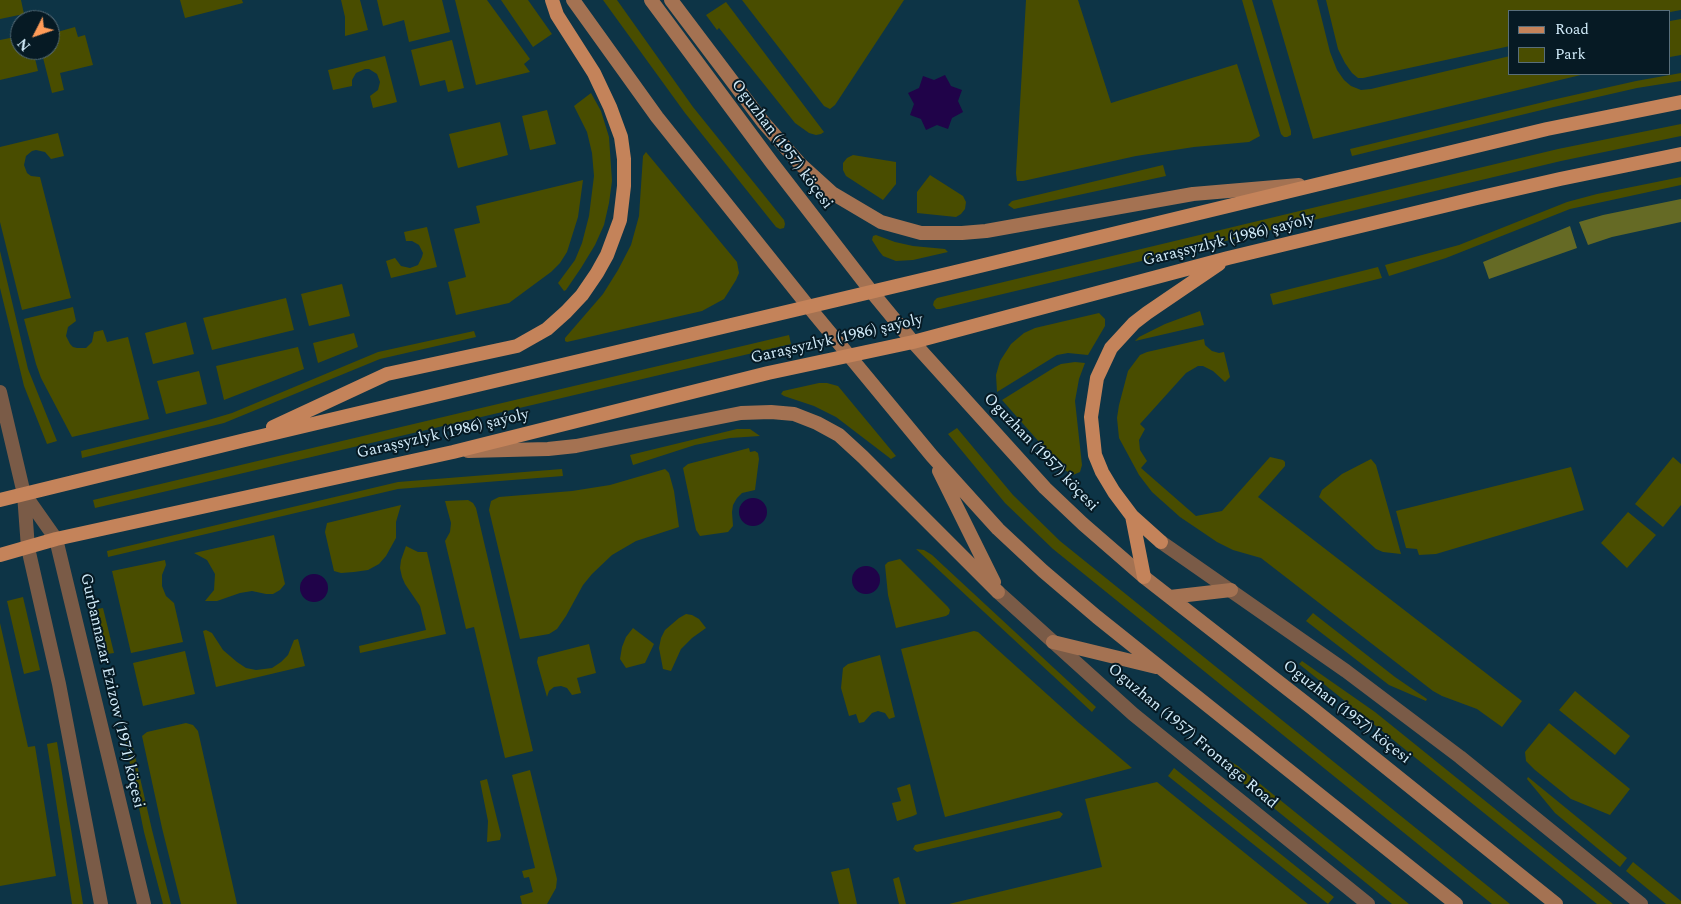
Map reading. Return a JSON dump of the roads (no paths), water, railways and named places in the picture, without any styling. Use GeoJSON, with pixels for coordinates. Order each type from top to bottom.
{"type":"FeatureCollection","features":[{"type":"Feature","properties":{"kind":"main road"},"geometry":{"type":"LineString","coordinates":[[245,440],[388,374],[517,346],[547,329],[582,295],[607,255],[620,220],[624,186],[624,159],[621,137],[610,107],[594,73],[557,15],[552,0]]}},
{"type":"Feature","properties":{"kind":"main road"},"geometry":{"type":"LineString","coordinates":[[573,0],[657,117],[808,306],[932,456],[998,528],[1043,571],[1097,617],[1456,904]]}},
{"type":"Feature","properties":{"kind":"main road","name":"Oguzhan (1957) köçesi"},"geometry":{"type":"LineString","coordinates":[[651,0],[772,163],[871,291],[913,342],[1045,488],[1082,524],[1144,577],[1556,904]]}},
{"type":"Feature","properties":{"kind":"main road"},"geometry":{"type":"LineString","coordinates":[[671,0],[763,122],[800,164],[832,193],[881,222],[921,233],[986,231],[1193,194],[1319,183]]}},
{"type":"Feature","properties":{"kind":"main road"},"geometry":{"type":"LineString","coordinates":[[0,500],[1547,129],[1681,102]]}},
{"type":"Feature","properties":{"kind":"main road","name":"Garaşsyzlyk (1986) şaýoly"},"geometry":{"type":"LineString","coordinates":[[0,555],[56,539],[453,452],[768,373],[913,342],[1228,258],[1560,179],[1681,154]]}},
{"type":"Feature","properties":{"kind":"main road"},"geometry":{"type":"LineString","coordinates":[[1161,542],[1132,516],[1114,492],[1102,472],[1095,455],[1091,417],[1096,378],[1111,348],[1134,323],[1228,258]]}},
{"type":"Feature","properties":{"kind":"main road"},"geometry":{"type":"LineString","coordinates":[[453,452],[548,449],[576,446],[741,413],[771,412],[794,414],[817,422],[839,436],[863,457],[998,592]]}},
{"type":"Feature","properties":{"kind":"main road"},"geometry":{"type":"LineString","coordinates":[[932,456],[998,592]]}},
{"type":"Feature","properties":{"kind":"main road"},"geometry":{"type":"LineString","coordinates":[[1132,516],[1144,577]]}},
{"type":"Feature","properties":{"kind":"main road"},"geometry":{"type":"LineString","coordinates":[[1170,597],[1231,590]]}},
{"type":"Feature","properties":{"kind":"main road"},"geometry":{"type":"LineString","coordinates":[[1053,642],[1160,668]]}},
{"type":"Feature","properties":{"kind":"street","name":"Gurbannazar Ezizow (1971) köçesi"},"geometry":{"type":"LineString","coordinates":[[0,392],[24,494],[28,548],[60,684],[101,904]]}},
{"type":"Feature","properties":{"kind":"street","name":"Gurbannazar Ezizow (1971) köçesi"},"geometry":{"type":"LineString","coordinates":[[24,494],[56,539],[144,904]]}},
{"type":"Feature","properties":{"kind":"street"},"geometry":{"type":"LineString","coordinates":[[1161,542],[1346,671],[1460,757],[1641,904]]}},
{"type":"Feature","properties":{"kind":"street","name":"Oguzhan (1957) Frontage Road"},"geometry":{"type":"LineString","coordinates":[[998,592],[1133,714],[1368,904]]}}]}
